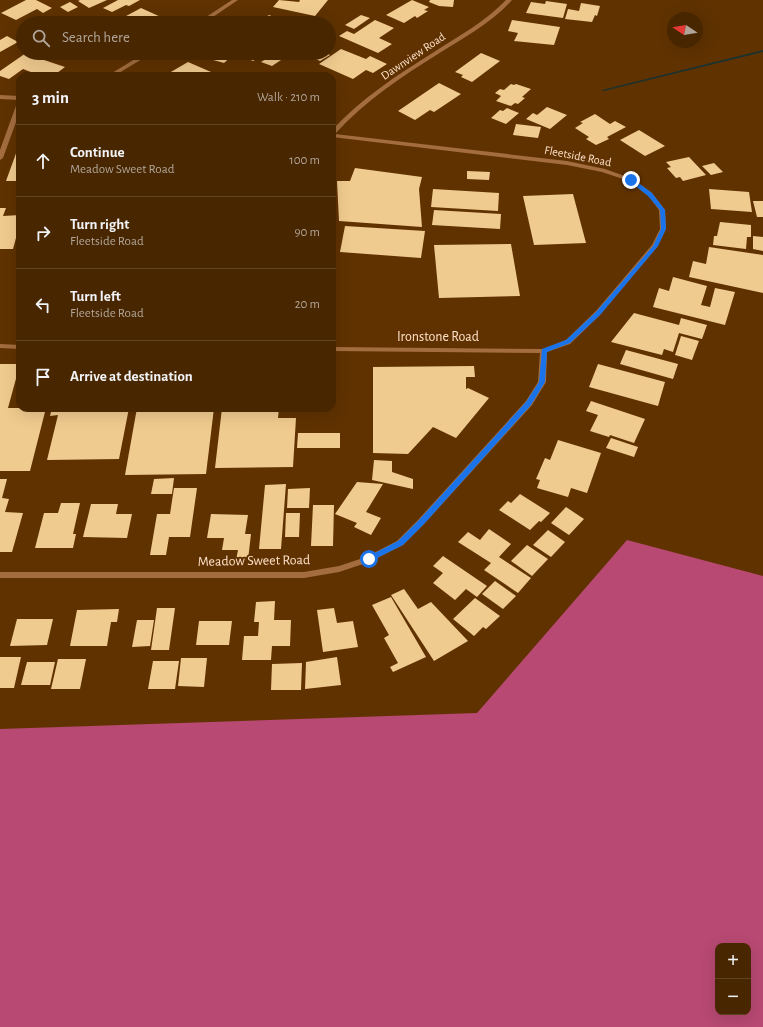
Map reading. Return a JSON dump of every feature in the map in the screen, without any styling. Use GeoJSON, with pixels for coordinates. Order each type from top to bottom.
{"type":"FeatureCollection","features":[{"type":"Feature","properties":{"kind":"street"},"geometry":{"type":"LineString","coordinates":[[211,16],[235,0]]}},
{"type":"Feature","properties":{"kind":"street","name":"Dawnview Road"},"geometry":{"type":"LineString","coordinates":[[336,130],[358,107],[493,16],[509,0]]}},
{"type":"Feature","properties":{"kind":"street"},"geometry":{"type":"LineString","coordinates":[[117,72],[137,60]]}},
{"type":"Feature","properties":{"kind":"street"},"geometry":{"type":"LineString","coordinates":[[0,97],[16,98]]}},
{"type":"Feature","properties":{"kind":"street"},"geometry":{"type":"LineString","coordinates":[[0,158],[16,114]]}},
{"type":"Feature","properties":{"kind":"street","name":"Fleetside Road"},"geometry":{"type":"LineString","coordinates":[[336,134],[568,163],[602,170],[631,180],[650,194],[662,210],[664,229],[655,246],[598,313],[568,342],[544,351]]}},
{"type":"Feature","properties":{"kind":"street"},"geometry":{"type":"LineString","coordinates":[[0,346],[16,346]]}},
{"type":"Feature","properties":{"kind":"street","name":"Ironstone Road"},"geometry":{"type":"LineString","coordinates":[[336,349],[544,351]]}},
{"type":"Feature","properties":{"kind":"street","name":"Meadow Sweet Road"},"geometry":{"type":"LineString","coordinates":[[0,575],[304,575],[339,569],[369,559],[400,543],[422,522],[529,403],[542,382],[544,351]]}},
{"type":"Feature","properties":{"kind":"shaded area"},"geometry":{"type":"Polygon","coordinates":[[[627,540],[763,576],[763,1027],[0,1027],[0,729],[477,713],[627,540]]]}},
{"type":"Feature","properties":{"kind":"building"},"geometry":{"type":"Polygon","coordinates":[[[26,0],[36,0],[52,8],[43,13],[37,9],[24,16],[16,16],[16,20],[1,13],[26,0]]]}},
{"type":"Feature","properties":{"kind":"building"},"geometry":{"type":"Polygon","coordinates":[[[107,0],[89,8],[78,1],[107,0]]]}},
{"type":"Feature","properties":{"kind":"building"},"geometry":{"type":"Polygon","coordinates":[[[118,0],[140,0],[112,12],[103,8],[118,0]]]}},
{"type":"Feature","properties":{"kind":"building"},"geometry":{"type":"Polygon","coordinates":[[[279,0],[299,2],[300,0],[328,0],[315,16],[273,7],[279,0]]]}},
{"type":"Feature","properties":{"kind":"building"},"geometry":{"type":"Polygon","coordinates":[[[412,0],[429,7],[424,10],[428,11],[417,18],[415,16],[404,23],[386,15],[412,0]]]}},
{"type":"Feature","properties":{"kind":"building"},"geometry":{"type":"Polygon","coordinates":[[[430,0],[454,0],[453,7],[439,6],[429,2],[430,0]]]}},
{"type":"Feature","properties":{"kind":"building"},"geometry":{"type":"Polygon","coordinates":[[[546,1],[567,4],[563,18],[526,13],[531,2],[545,4],[546,1]]]}},
{"type":"Feature","properties":{"kind":"building"},"geometry":{"type":"Polygon","coordinates":[[[70,2],[78,7],[68,12],[60,7],[70,2]]]}},
{"type":"Feature","properties":{"kind":"building"},"geometry":{"type":"Polygon","coordinates":[[[581,3],[600,6],[597,16],[595,15],[592,22],[565,19],[568,9],[579,11],[581,3]]]}},
{"type":"Feature","properties":{"kind":"building"},"geometry":{"type":"Polygon","coordinates":[[[141,8],[159,16],[126,16],[141,8]]]}},
{"type":"Feature","properties":{"kind":"building"},"geometry":{"type":"Polygon","coordinates":[[[361,15],[370,18],[354,29],[345,25],[361,15]]]}},
{"type":"Feature","properties":{"kind":"building"},"geometry":{"type":"Polygon","coordinates":[[[375,20],[394,28],[379,38],[392,44],[378,53],[339,36],[347,31],[354,34],[375,20]]]}},
{"type":"Feature","properties":{"kind":"building"},"geometry":{"type":"Polygon","coordinates":[[[512,20],[560,27],[554,45],[514,41],[518,33],[508,31],[512,20]]]}},
{"type":"Feature","properties":{"kind":"building"},"geometry":{"type":"Polygon","coordinates":[[[7,36],[16,41],[16,43],[0,52],[0,40],[7,36]]]}},
{"type":"Feature","properties":{"kind":"building"},"geometry":{"type":"Polygon","coordinates":[[[341,49],[366,59],[370,56],[387,64],[373,73],[366,70],[353,79],[319,64],[325,60],[336,60],[336,52],[341,49]]]}},
{"type":"Feature","properties":{"kind":"building"},"geometry":{"type":"Polygon","coordinates":[[[481,53],[500,61],[472,82],[461,77],[463,75],[455,72],[481,53]]]}},
{"type":"Feature","properties":{"kind":"building"},"geometry":{"type":"Polygon","coordinates":[[[16,60],[44,60],[65,67],[58,72],[31,72],[23,69],[16,72],[16,74],[9,79],[0,76],[0,71],[16,60]]]}},
{"type":"Feature","properties":{"kind":"building"},"geometry":{"type":"Polygon","coordinates":[[[213,60],[227,60],[224,63],[213,60]]]}},
{"type":"Feature","properties":{"kind":"building"},"geometry":{"type":"Polygon","coordinates":[[[264,60],[281,60],[272,66],[261,62],[264,60]]]}},
{"type":"Feature","properties":{"kind":"building"},"geometry":{"type":"Polygon","coordinates":[[[188,62],[211,72],[171,72],[188,62]]]}},
{"type":"Feature","properties":{"kind":"building"},"geometry":{"type":"Polygon","coordinates":[[[439,83],[461,94],[434,112],[430,110],[415,120],[398,111],[439,83]]]}},
{"type":"Feature","properties":{"kind":"building"},"geometry":{"type":"Polygon","coordinates":[[[511,84],[516,84],[531,89],[522,97],[525,98],[518,104],[515,103],[511,106],[496,101],[501,96],[495,93],[500,89],[504,90],[511,84]]]}},
{"type":"Feature","properties":{"kind":"building"},"geometry":{"type":"Polygon","coordinates":[[[547,107],[567,115],[550,129],[526,119],[533,113],[537,115],[547,107]]]}},
{"type":"Feature","properties":{"kind":"building"},"geometry":{"type":"Polygon","coordinates":[[[507,108],[519,113],[506,124],[491,118],[500,110],[503,111],[507,108]]]}},
{"type":"Feature","properties":{"kind":"building"},"geometry":{"type":"Polygon","coordinates":[[[595,114],[610,124],[615,121],[626,127],[607,137],[609,139],[596,145],[586,139],[589,137],[575,128],[583,123],[580,122],[595,114]]]}},
{"type":"Feature","properties":{"kind":"building"},"geometry":{"type":"Polygon","coordinates":[[[516,124],[541,127],[538,138],[513,135],[516,124]]]}},
{"type":"Feature","properties":{"kind":"building"},"geometry":{"type":"Polygon","coordinates":[[[639,130],[665,146],[645,156],[620,140],[639,130]]]}},
{"type":"Feature","properties":{"kind":"building"},"geometry":{"type":"Polygon","coordinates":[[[16,154],[16,181],[6,181],[16,154]]]}},
{"type":"Feature","properties":{"kind":"building"},"geometry":{"type":"Polygon","coordinates":[[[689,157],[706,175],[683,181],[680,177],[676,178],[667,168],[671,167],[666,162],[689,157]]]}},
{"type":"Feature","properties":{"kind":"building"},"geometry":{"type":"Polygon","coordinates":[[[714,163],[723,172],[711,175],[702,166],[714,163]]]}},
{"type":"Feature","properties":{"kind":"building"},"geometry":{"type":"Polygon","coordinates":[[[355,168],[422,177],[419,189],[422,227],[339,221],[337,181],[350,181],[355,168]]]}},
{"type":"Feature","properties":{"kind":"building"},"geometry":{"type":"Polygon","coordinates":[[[467,171],[490,172],[489,180],[467,179],[467,171]]]}},
{"type":"Feature","properties":{"kind":"building"},"geometry":{"type":"Polygon","coordinates":[[[433,189],[499,193],[498,211],[431,207],[433,189]]]}},
{"type":"Feature","properties":{"kind":"building"},"geometry":{"type":"Polygon","coordinates":[[[709,189],[749,192],[752,212],[711,209],[709,189]]]}},
{"type":"Feature","properties":{"kind":"building"},"geometry":{"type":"Polygon","coordinates":[[[573,194],[586,243],[534,245],[523,196],[573,194]]]}},
{"type":"Feature","properties":{"kind":"building"},"geometry":{"type":"Polygon","coordinates":[[[753,201],[763,201],[763,217],[757,217],[753,201]]]}},
{"type":"Feature","properties":{"kind":"building"},"geometry":{"type":"Polygon","coordinates":[[[0,208],[6,208],[3,216],[16,215],[16,238],[13,249],[0,249],[0,208]]]}},
{"type":"Feature","properties":{"kind":"building"},"geometry":{"type":"Polygon","coordinates":[[[434,210],[501,214],[500,229],[432,225],[434,210]]]}},
{"type":"Feature","properties":{"kind":"building"},"geometry":{"type":"Polygon","coordinates":[[[720,222],[751,225],[751,237],[747,237],[746,249],[713,245],[714,236],[717,236],[720,222]]]}},
{"type":"Feature","properties":{"kind":"building"},"geometry":{"type":"Polygon","coordinates":[[[345,226],[425,231],[421,258],[340,252],[345,226]]]}},
{"type":"Feature","properties":{"kind":"building"},"geometry":{"type":"Polygon","coordinates":[[[753,236],[763,237],[763,251],[753,249],[753,236]]]}},
{"type":"Feature","properties":{"kind":"building"},"geometry":{"type":"Polygon","coordinates":[[[511,244],[520,296],[439,298],[434,245],[511,244]]]}},
{"type":"Feature","properties":{"kind":"building"},"geometry":{"type":"Polygon","coordinates":[[[709,247],[763,255],[763,293],[689,277],[693,261],[706,264],[709,247]]]}},
{"type":"Feature","properties":{"kind":"building"},"geometry":{"type":"Polygon","coordinates":[[[673,277],[707,286],[701,305],[710,307],[715,288],[735,292],[725,325],[653,307],[659,288],[669,291],[673,277]]]}},
{"type":"Feature","properties":{"kind":"building"},"geometry":{"type":"Polygon","coordinates":[[[634,313],[679,325],[681,318],[707,325],[702,339],[679,333],[673,352],[664,349],[662,355],[611,342],[634,313]]]}},
{"type":"Feature","properties":{"kind":"building"},"geometry":{"type":"Polygon","coordinates":[[[681,336],[699,341],[692,360],[675,355],[681,336]]]}},
{"type":"Feature","properties":{"kind":"building"},"geometry":{"type":"Polygon","coordinates":[[[626,350],[678,364],[673,379],[620,364],[626,350]]]}},
{"type":"Feature","properties":{"kind":"building"},"geometry":{"type":"Polygon","coordinates":[[[0,364],[16,364],[16,379],[8,408],[16,408],[16,412],[45,412],[30,471],[0,471],[0,364]]]}},
{"type":"Feature","properties":{"kind":"building"},"geometry":{"type":"Polygon","coordinates":[[[598,364],[665,382],[658,406],[589,387],[598,364]]]}},
{"type":"Feature","properties":{"kind":"building"},"geometry":{"type":"Polygon","coordinates":[[[474,366],[475,377],[466,377],[466,389],[468,388],[489,398],[456,438],[433,427],[408,454],[373,453],[373,367],[474,366]]]}},
{"type":"Feature","properties":{"kind":"building"},"geometry":{"type":"Polygon","coordinates":[[[591,401],[645,419],[634,443],[610,435],[609,437],[590,431],[598,415],[586,411],[591,401]]]}},
{"type":"Feature","properties":{"kind":"building"},"geometry":{"type":"Polygon","coordinates":[[[51,412],[128,412],[119,459],[47,460],[58,415],[50,416],[51,412]]]}},
{"type":"Feature","properties":{"kind":"building"},"geometry":{"type":"Polygon","coordinates":[[[136,412],[214,412],[206,474],[125,475],[136,412]]]}},
{"type":"Feature","properties":{"kind":"building"},"geometry":{"type":"Polygon","coordinates":[[[222,412],[279,412],[278,418],[296,418],[293,467],[215,468],[222,412]]]}},
{"type":"Feature","properties":{"kind":"building"},"geometry":{"type":"Polygon","coordinates":[[[298,433],[340,433],[340,448],[297,448],[298,433]]]}},
{"type":"Feature","properties":{"kind":"building"},"geometry":{"type":"Polygon","coordinates":[[[611,438],[638,447],[634,457],[606,448],[611,438]]]}},
{"type":"Feature","properties":{"kind":"building"},"geometry":{"type":"Polygon","coordinates":[[[558,440],[601,453],[587,493],[571,488],[568,497],[537,488],[540,480],[536,479],[545,458],[550,460],[558,440]]]}},
{"type":"Feature","properties":{"kind":"building"},"geometry":{"type":"Polygon","coordinates":[[[374,460],[392,461],[392,472],[413,479],[413,489],[372,480],[374,460]]]}},
{"type":"Feature","properties":{"kind":"building"},"geometry":{"type":"Polygon","coordinates":[[[174,478],[172,494],[151,494],[154,479],[174,478]]]}},
{"type":"Feature","properties":{"kind":"building"},"geometry":{"type":"Polygon","coordinates":[[[0,479],[7,479],[2,498],[9,499],[5,512],[23,513],[12,552],[0,552],[0,479]]]}},
{"type":"Feature","properties":{"kind":"building"},"geometry":{"type":"Polygon","coordinates":[[[357,482],[383,484],[366,512],[381,518],[371,535],[354,527],[357,523],[335,514],[357,482]]]}},
{"type":"Feature","properties":{"kind":"building"},"geometry":{"type":"Polygon","coordinates":[[[286,484],[281,549],[259,549],[265,485],[286,484]]]}},
{"type":"Feature","properties":{"kind":"building"},"geometry":{"type":"Polygon","coordinates":[[[174,488],[197,488],[190,537],[169,537],[166,555],[150,555],[157,514],[170,514],[174,488]]]}},
{"type":"Feature","properties":{"kind":"building"},"geometry":{"type":"Polygon","coordinates":[[[310,488],[309,508],[287,508],[288,489],[310,488]]]}},
{"type":"Feature","properties":{"kind":"building"},"geometry":{"type":"Polygon","coordinates":[[[520,494],[550,513],[530,530],[499,510],[508,501],[511,503],[520,494]]]}},
{"type":"Feature","properties":{"kind":"building"},"geometry":{"type":"Polygon","coordinates":[[[61,503],[80,503],[73,534],[76,534],[73,548],[35,548],[44,513],[58,513],[61,503]]]}},
{"type":"Feature","properties":{"kind":"building"},"geometry":{"type":"Polygon","coordinates":[[[91,504],[118,504],[116,514],[132,514],[127,538],[83,537],[91,504]]]}},
{"type":"Feature","properties":{"kind":"building"},"geometry":{"type":"Polygon","coordinates":[[[313,505],[334,505],[333,546],[311,546],[313,505]]]}},
{"type":"Feature","properties":{"kind":"building"},"geometry":{"type":"Polygon","coordinates":[[[566,507],[584,519],[569,535],[551,523],[566,507]]]}},
{"type":"Feature","properties":{"kind":"building"},"geometry":{"type":"Polygon","coordinates":[[[286,513],[300,513],[299,537],[285,537],[286,513]]]}},
{"type":"Feature","properties":{"kind":"building"},"geometry":{"type":"Polygon","coordinates":[[[211,514],[248,515],[245,534],[251,534],[248,560],[236,560],[238,550],[222,550],[224,538],[207,538],[211,514]]]}},
{"type":"Feature","properties":{"kind":"building"},"geometry":{"type":"Polygon","coordinates":[[[489,529],[511,544],[499,557],[531,578],[518,593],[484,570],[491,563],[458,542],[468,532],[480,540],[489,529]]]}},
{"type":"Feature","properties":{"kind":"building"},"geometry":{"type":"Polygon","coordinates":[[[548,530],[565,542],[551,557],[533,545],[548,530]]]}},
{"type":"Feature","properties":{"kind":"building"},"geometry":{"type":"Polygon","coordinates":[[[527,545],[548,559],[532,576],[511,561],[527,545]]]}},
{"type":"Feature","properties":{"kind":"building"},"geometry":{"type":"Polygon","coordinates":[[[443,556],[487,586],[477,597],[466,589],[455,600],[433,583],[443,573],[433,566],[443,556]]]}},
{"type":"Feature","properties":{"kind":"building"},"geometry":{"type":"Polygon","coordinates":[[[495,581],[516,596],[503,609],[482,594],[495,581]]]}},
{"type":"Feature","properties":{"kind":"building"},"geometry":{"type":"Polygon","coordinates":[[[404,589],[418,609],[431,602],[468,641],[434,661],[391,595],[404,589]]]}},
{"type":"Feature","properties":{"kind":"building"},"geometry":{"type":"Polygon","coordinates":[[[391,597],[426,657],[393,672],[390,667],[398,663],[384,638],[389,635],[372,605],[391,597]]]}},
{"type":"Feature","properties":{"kind":"building"},"geometry":{"type":"Polygon","coordinates":[[[475,598],[500,616],[486,629],[483,627],[474,636],[453,619],[475,598]]]}},
{"type":"Feature","properties":{"kind":"building"},"geometry":{"type":"Polygon","coordinates":[[[275,601],[274,620],[291,620],[290,646],[272,646],[271,660],[242,660],[244,636],[258,636],[259,622],[254,622],[256,602],[275,601]]]}},
{"type":"Feature","properties":{"kind":"building"},"geometry":{"type":"Polygon","coordinates":[[[157,608],[175,608],[169,650],[151,650],[157,608]]]}},
{"type":"Feature","properties":{"kind":"building"},"geometry":{"type":"Polygon","coordinates":[[[334,608],[337,623],[353,621],[358,647],[323,652],[317,610],[334,608]]]}},
{"type":"Feature","properties":{"kind":"building"},"geometry":{"type":"Polygon","coordinates":[[[119,609],[117,622],[111,622],[107,646],[70,646],[77,610],[119,609]]]}},
{"type":"Feature","properties":{"kind":"building"},"geometry":{"type":"Polygon","coordinates":[[[17,619],[53,619],[47,645],[10,646],[17,619]]]}},
{"type":"Feature","properties":{"kind":"building"},"geometry":{"type":"Polygon","coordinates":[[[137,620],[154,620],[150,646],[132,647],[137,620]]]}},
{"type":"Feature","properties":{"kind":"building"},"geometry":{"type":"Polygon","coordinates":[[[199,621],[232,621],[229,645],[196,645],[199,621]]]}},
{"type":"Feature","properties":{"kind":"building"},"geometry":{"type":"Polygon","coordinates":[[[0,657],[21,657],[14,688],[0,688],[0,657]]]}},
{"type":"Feature","properties":{"kind":"building"},"geometry":{"type":"Polygon","coordinates":[[[337,657],[341,685],[305,689],[306,662],[337,657]]]}},
{"type":"Feature","properties":{"kind":"building"},"geometry":{"type":"Polygon","coordinates":[[[181,658],[207,658],[204,687],[178,686],[181,658]]]}},
{"type":"Feature","properties":{"kind":"building"},"geometry":{"type":"Polygon","coordinates":[[[58,659],[86,659],[80,689],[51,689],[58,659]]]}},
{"type":"Feature","properties":{"kind":"building"},"geometry":{"type":"Polygon","coordinates":[[[153,661],[179,661],[175,689],[148,689],[153,661]]]}},
{"type":"Feature","properties":{"kind":"building"},"geometry":{"type":"Polygon","coordinates":[[[27,662],[55,662],[50,685],[21,685],[27,662]]]}},
{"type":"Feature","properties":{"kind":"building"},"geometry":{"type":"Polygon","coordinates":[[[302,663],[301,690],[271,690],[272,664],[302,663]]]}},
{"type":"Feature","properties":{"kind":"waterway"},"geometry":{"type":"LineString","coordinates":[[604,90],[763,51]]}},
{"type":"Feature","properties":{"kind":"route"},"geometry":{"type":"LineString","coordinates":[[369,559],[400,543],[422,522],[529,403],[542,382],[544,351],[568,342],[598,313],[655,246],[664,229],[662,210],[650,194],[631,180]]}}]}
